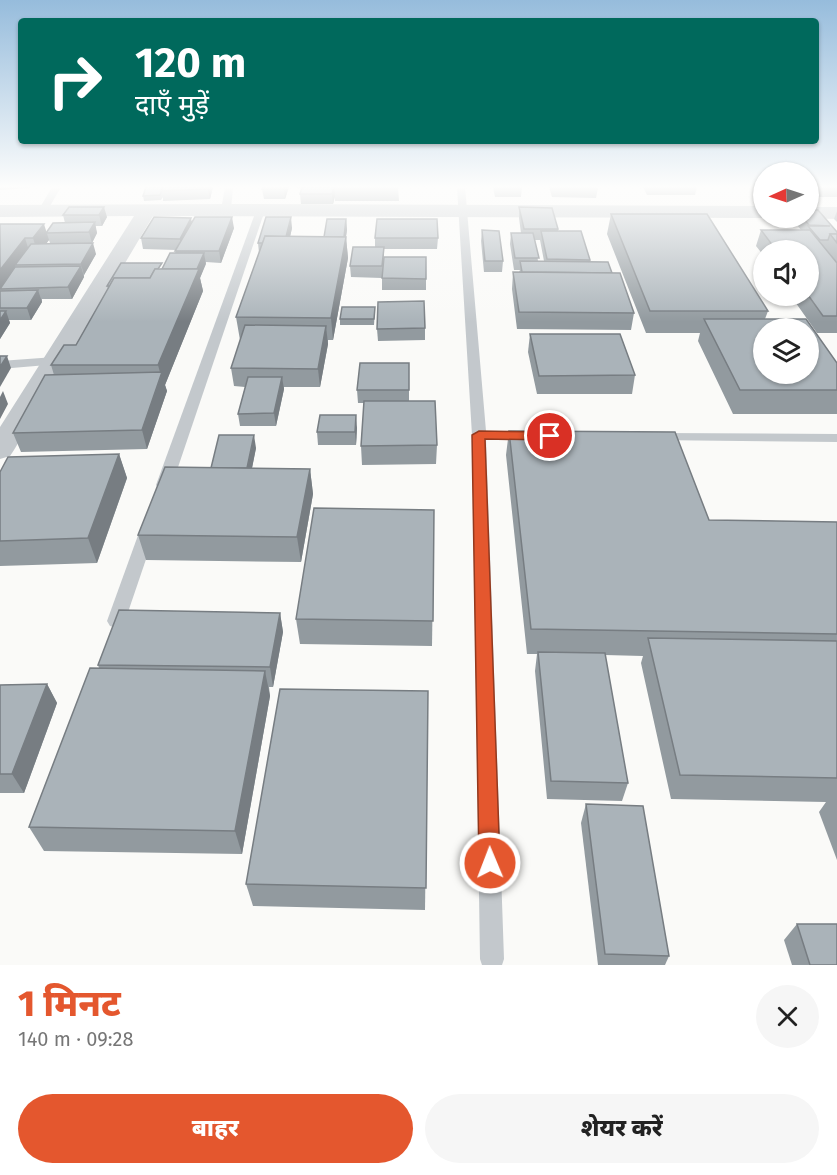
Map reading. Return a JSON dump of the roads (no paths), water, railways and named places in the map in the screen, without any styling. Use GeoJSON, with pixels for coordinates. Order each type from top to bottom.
{"type":"FeatureCollection","features":[{"type":"Feature","properties":{"kind":"street"},"geometry":{"type":"LineString","coordinates":[[0,450],[134,232]]}},
{"type":"Feature","properties":{"kind":"lane"},"geometry":{"type":"LineString","coordinates":[[116,621],[252,232]]}},
{"type":"Feature","properties":{"kind":"lane"},"geometry":{"type":"LineString","coordinates":[[465,232],[479,435],[492,958]]}},
{"type":"Feature","properties":{"kind":"lane"},"geometry":{"type":"LineString","coordinates":[[0,365],[55,361]]}},
{"type":"Feature","properties":{"kind":"lane"},"geometry":{"type":"LineString","coordinates":[[479,435],[538,436]]}},
{"type":"Feature","properties":{"kind":"lane"},"geometry":{"type":"LineString","coordinates":[[646,437],[837,438]]}}]}
